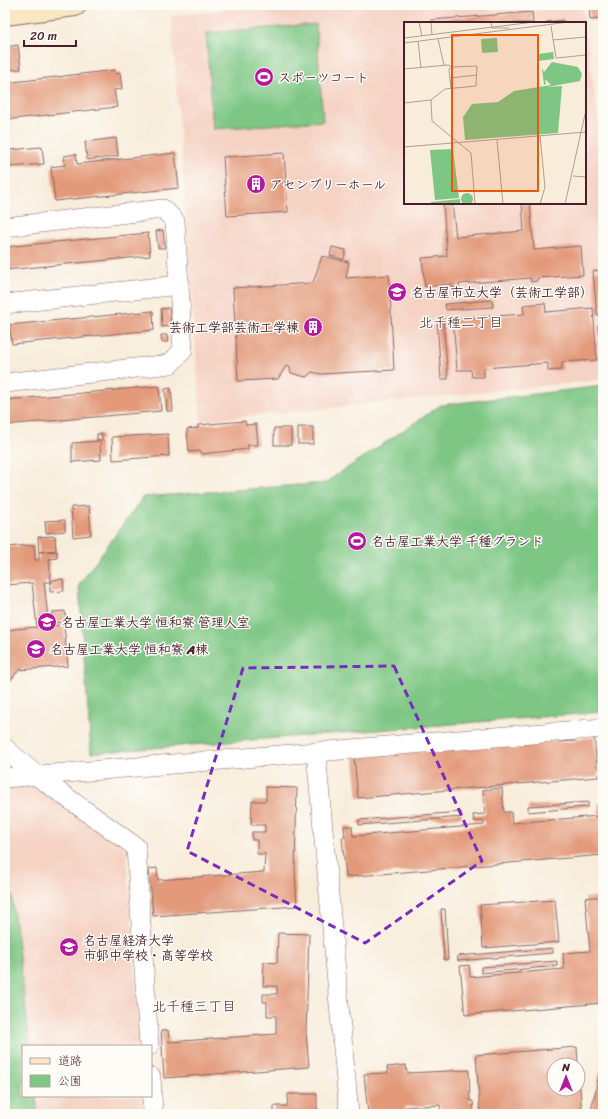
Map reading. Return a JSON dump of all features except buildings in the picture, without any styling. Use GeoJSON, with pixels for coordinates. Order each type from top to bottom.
{"type":"FeatureCollection","features":[{"type":"Feature","properties":{"kind":"main road"},"geometry":{"type":"LineString","coordinates":[[5,14],[75,5]]}},
{"type":"Feature","properties":{"kind":"street"},"geometry":{"type":"LineString","coordinates":[[5,227],[163,209],[175,221],[183,350],[170,364],[5,382]]}},
{"type":"Feature","properties":{"kind":"street"},"geometry":{"type":"LineString","coordinates":[[5,304],[178,285]]}},
{"type":"Feature","properties":{"kind":"street"},"geometry":{"type":"LineString","coordinates":[[5,778],[603,728]]}},
{"type":"Feature","properties":{"kind":"street"},"geometry":{"type":"LineString","coordinates":[[5,748],[37,776],[136,847],[149,1045]]}},
{"type":"Feature","properties":{"kind":"street"},"geometry":{"type":"LineString","coordinates":[[316,752],[349,1114]]}},
{"type":"Feature","properties":{"kind":"street"},"geometry":{"type":"LineString","coordinates":[[152,1096],[153,1114]]}},
{"type":"Feature","properties":{"kind":"highlighted area"},"geometry":{"type":"Polygon","coordinates":[[[394,666],[482,861],[365,943],[187,851],[243,668],[394,666]]]}},
{"type":"Feature","properties":{"kind":"shaded area","name":"名古屋市立大学（芸術工学部）"},"geometry":{"type":"Polygon","coordinates":[[[269,5],[525,5],[526,11],[582,7],[584,22],[404,22],[404,204],[586,204],[586,35],[603,153],[603,380],[201,421],[171,16],[269,5]]]}},
{"type":"Feature","properties":{"kind":"shaded area","name":"名古屋経済大学 市邨中学校・高等学校"},"geometry":{"type":"Polygon","coordinates":[[[35,785],[126,848],[141,1045],[22,1045],[22,1097],[144,1097],[146,1114],[5,1114],[5,788],[35,785]]]}},
{"type":"Feature","properties":{"kind":"green space","name":"スポーツコート"},"geometry":{"type":"Polygon","coordinates":[[[316,24],[323,121],[213,129],[206,33],[316,24]]]}},
{"type":"Feature","properties":{"kind":"green space","name":"名古屋工業大学 千種グランド"},"geometry":{"type":"Polygon","coordinates":[[[603,386],[603,712],[91,753],[79,585],[143,497],[325,483],[441,405],[603,386]]]}},
{"type":"Feature","properties":{"kind":"green space"},"geometry":{"type":"Polygon","coordinates":[[[5,839],[30,1045],[22,1045],[22,1097],[36,1097],[38,1114],[5,1114],[5,839]]]}},
{"type":"Feature","properties":{"kind":"place","name":"スポーツコート"},"geometry":{"type":"Point","coordinates":[264,77]}},
{"type":"Feature","properties":{"kind":"place","name":"アセンブリーホール"},"geometry":{"type":"Point","coordinates":[256,184]}},
{"type":"Feature","properties":{"kind":"place","name":"名古屋市立大学（芸術工学部）"},"geometry":{"type":"Point","coordinates":[397,292]}},
{"type":"Feature","properties":{"kind":"place","name":"芸術工学部芸術工学棟"},"geometry":{"type":"Point","coordinates":[313,327]}},
{"type":"Feature","properties":{"kind":"place","name":"名古屋工業大学 千種グランド"},"geometry":{"type":"Point","coordinates":[357,541]}},
{"type":"Feature","properties":{"kind":"place","name":"名古屋工業大学 恒和寮 管理人室"},"geometry":{"type":"Point","coordinates":[47,622]}},
{"type":"Feature","properties":{"kind":"place","name":"名古屋工業大学 恒和寮 A棟"},"geometry":{"type":"Point","coordinates":[36,649]}},
{"type":"Feature","properties":{"kind":"place","name":"名古屋経済大学 市邨中学校・高等学校"},"geometry":{"type":"Point","coordinates":[69,947]}},
{"type":"Feature","properties":{"kind":"district","name":"北千種二丁目"},"geometry":{"type":"Point","coordinates":[461,322]}},
{"type":"Feature","properties":{"kind":"district","name":"北千種三丁目"},"geometry":{"type":"Point","coordinates":[194,1006]}}]}
